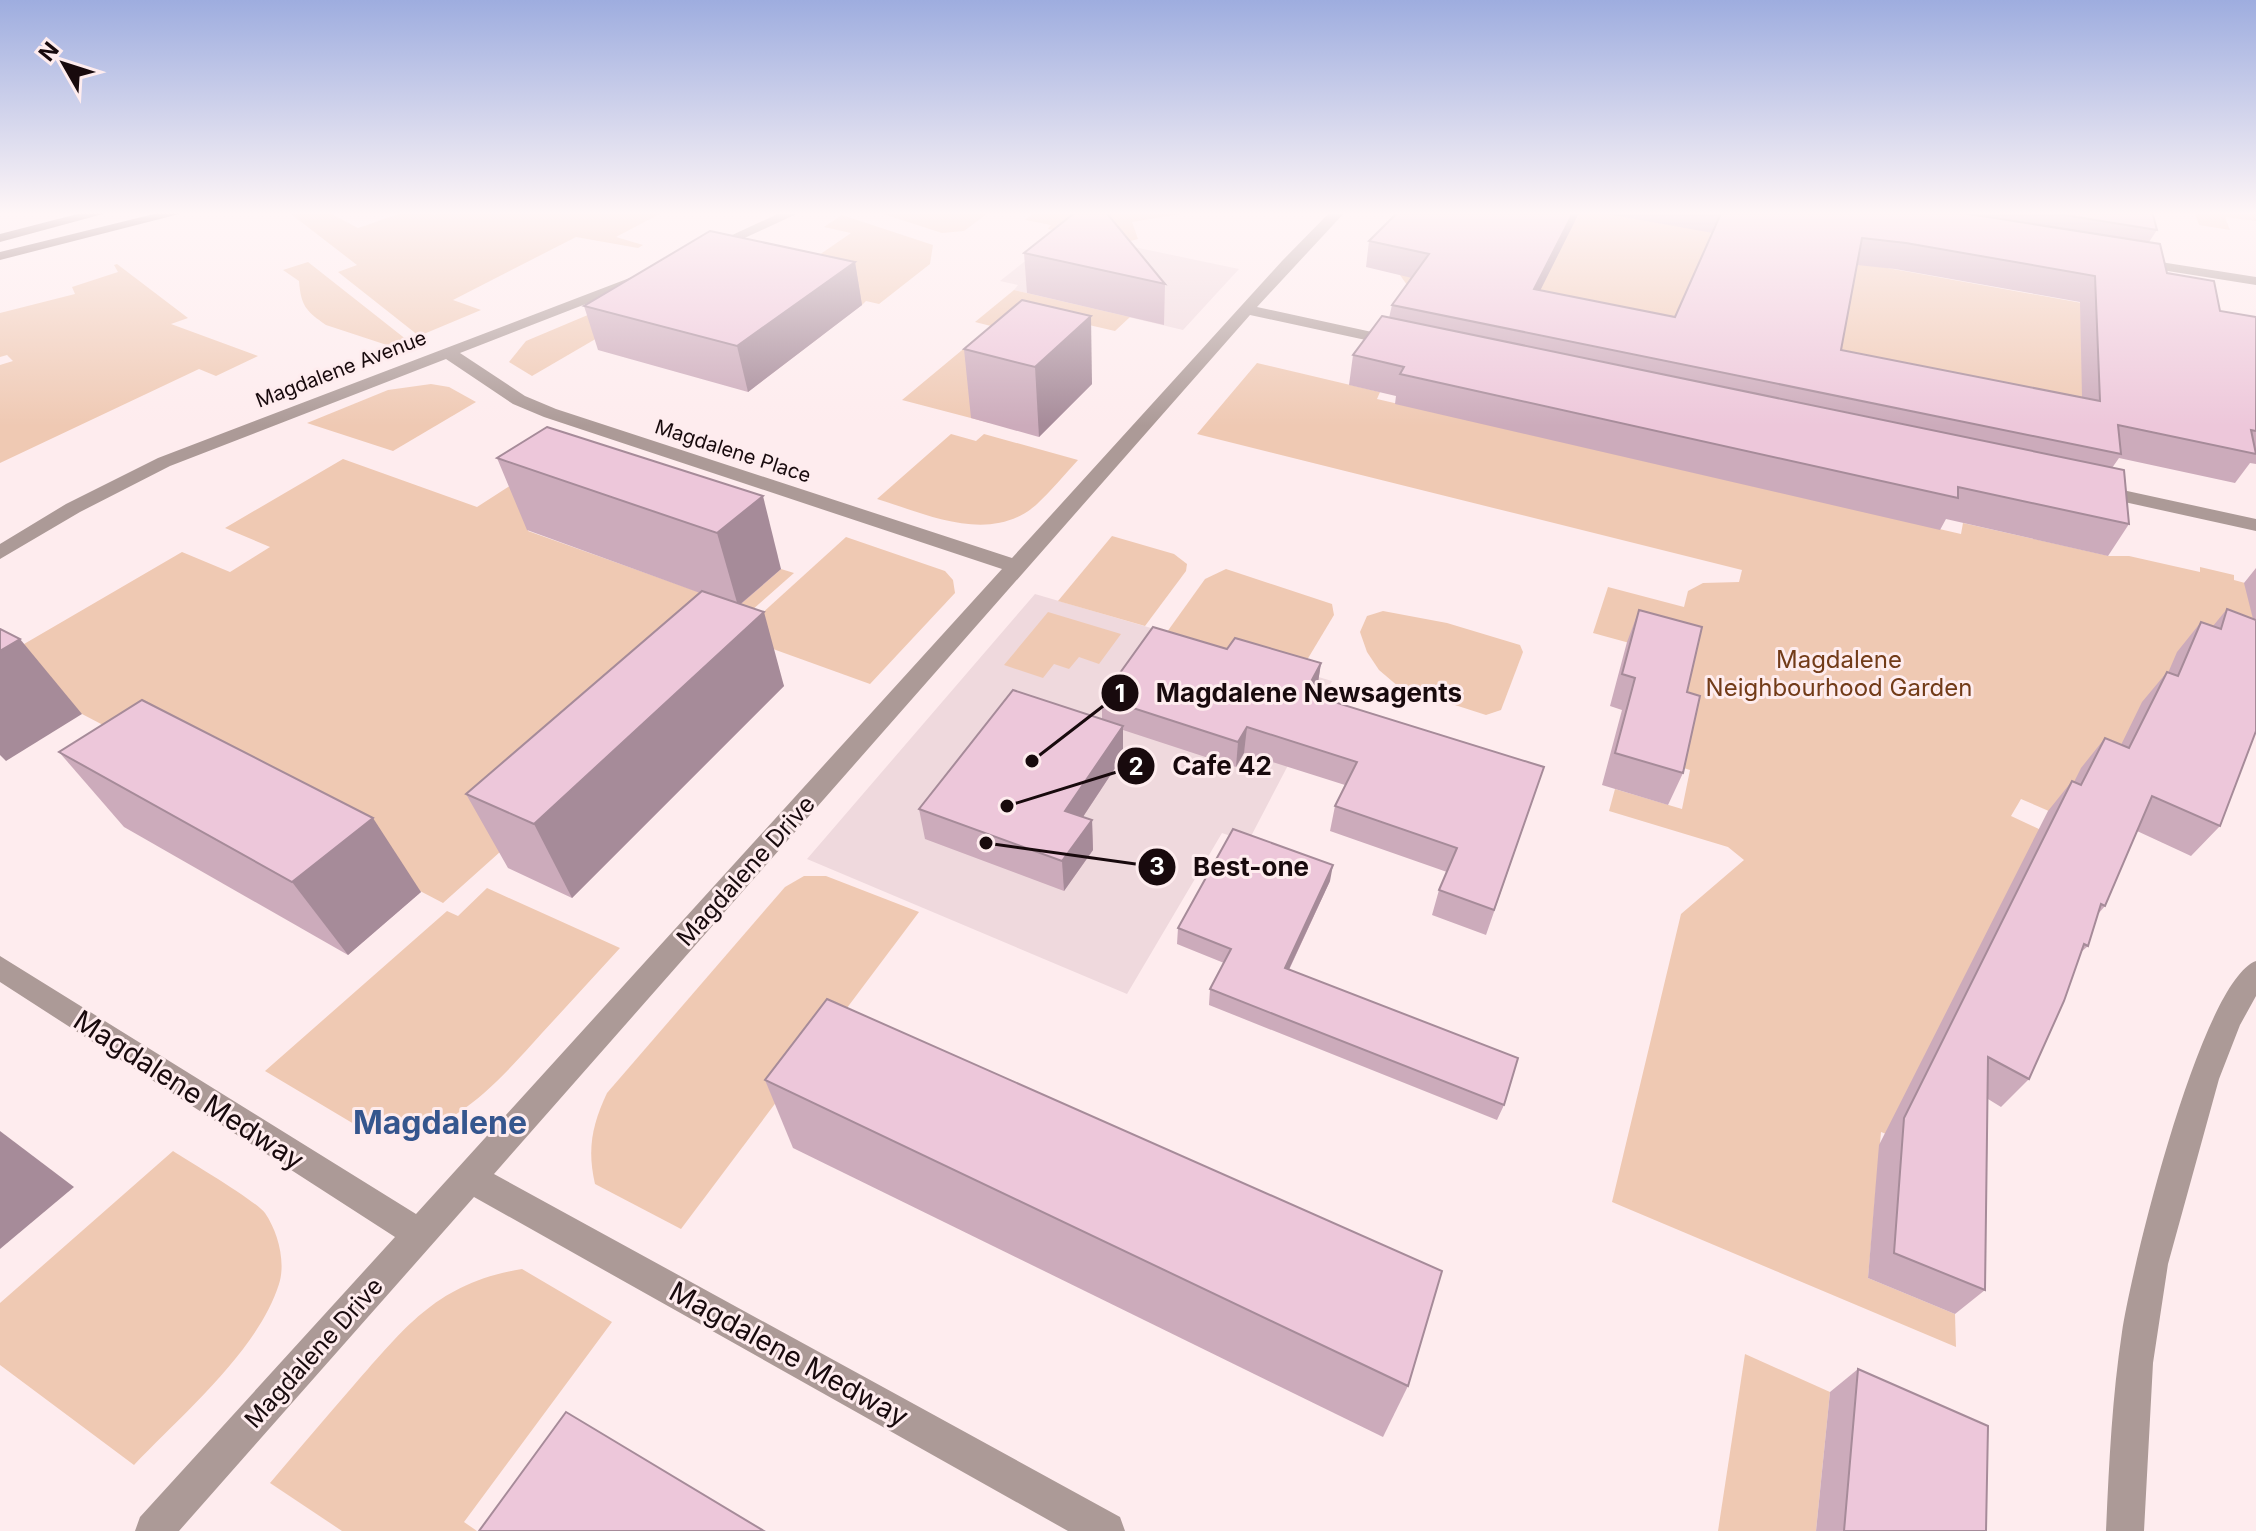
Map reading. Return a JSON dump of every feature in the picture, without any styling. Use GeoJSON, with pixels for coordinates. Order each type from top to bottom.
{"type":"FeatureCollection","features":[{"type":"Feature","properties":{"kind":"street","name":"Magdalene Avenue"},"geometry":{"type":"LineString","coordinates":[[0,553],[49,521],[164,462],[627,282]]}},
{"type":"Feature","properties":{"kind":"street","name":"Magdalene Drive"},"geometry":{"type":"LineString","coordinates":[[154,1531],[1273,282]]}},
{"type":"Feature","properties":{"kind":"street"},"geometry":{"type":"LineString","coordinates":[[1248,310],[1413,345]]}},
{"type":"Feature","properties":{"kind":"street","name":"Magdalene Place"},"geometry":{"type":"LineString","coordinates":[[447,352],[519,400],[550,413],[1017,567]]}},
{"type":"Feature","properties":{"kind":"street"},"geometry":{"type":"LineString","coordinates":[[2072,486],[2256,525]]}},
{"type":"Feature","properties":{"kind":"street","name":"Magdalene Medway"},"geometry":{"type":"LineString","coordinates":[[0,968],[421,1235]]}},
{"type":"Feature","properties":{"kind":"street"},"geometry":{"type":"LineString","coordinates":[[2125,1531],[2130,1416],[2151,1265],[2175,1173],[2216,1048],[2230,1015],[2256,973]]}},
{"type":"Feature","properties":{"kind":"street","name":"Magdalene Medway"},"geometry":{"type":"LineString","coordinates":[[471,1178],[1106,1531]]}},
{"type":"Feature","properties":{"kind":"shaded area"},"geometry":{"type":"Polygon","coordinates":[[[1007,282],[1227,282],[1183,330],[1014,290],[1018,285],[1007,282]]]}},
{"type":"Feature","properties":{"kind":"shaded area"},"geometry":{"type":"Polygon","coordinates":[[[1035,594],[1332,681],[1248,842],[1222,833],[1127,994],[807,859],[1035,594]]]}},
{"type":"Feature","properties":{"kind":"green space"},"geometry":{"type":"Polygon","coordinates":[[[86,282],[141,282],[188,318],[171,324],[258,356],[216,376],[199,369],[0,463],[0,365],[13,361],[7,355],[0,357],[0,313],[75,294],[72,287],[86,282]]]}},
{"type":"Feature","properties":{"kind":"green space"},"geometry":{"type":"Polygon","coordinates":[[[299,282],[334,282],[412,344],[399,349],[326,325],[309,312],[301,296],[299,282]]]}},
{"type":"Feature","properties":{"kind":"green space"},"geometry":{"type":"Polygon","coordinates":[[[351,282],[487,282],[453,300],[481,310],[419,336],[351,282]]]}},
{"type":"Feature","properties":{"kind":"green space"},"geometry":{"type":"Polygon","coordinates":[[[665,282],[693,282],[532,376],[509,362],[526,341],[665,282]]]}},
{"type":"Feature","properties":{"kind":"green space"},"geometry":{"type":"Polygon","coordinates":[[[782,282],[906,282],[879,304],[866,301],[862,305],[782,282]]]}},
{"type":"Feature","properties":{"kind":"green space"},"geometry":{"type":"Polygon","coordinates":[[[1405,282],[1968,282],[2165,318],[2251,463],[1405,282]]]}},
{"type":"Feature","properties":{"kind":"green space"},"geometry":{"type":"Polygon","coordinates":[[[1014,290],[1130,317],[1115,331],[1076,322],[1027,368],[1044,372],[990,423],[902,400],[991,326],[975,322],[1014,290]]]}},
{"type":"Feature","properties":{"kind":"green space","name":"Magdalene Neighbourhood Garden"},"geometry":{"type":"Polygon","coordinates":[[[1257,363],[1380,392],[1377,399],[1961,534],[1963,523],[2109,556],[2129,556],[2200,572],[2200,567],[2234,575],[2234,580],[2245,583],[2256,629],[2162,733],[2058,815],[2021,799],[2011,816],[2041,830],[1961,1162],[1881,1132],[1868,1278],[1955,1314],[1956,1347],[1612,1202],[1681,914],[1744,860],[1728,847],[1609,811],[1615,789],[1682,809],[1690,770],[1677,766],[1673,725],[1688,659],[1593,633],[1608,587],[1684,607],[1688,591],[1703,583],[1739,582],[1742,570],[1197,434],[1257,363]]]}},
{"type":"Feature","properties":{"kind":"green space"},"geometry":{"type":"Polygon","coordinates":[[[431,384],[449,387],[476,402],[393,451],[307,423],[388,390],[431,384]]]}},
{"type":"Feature","properties":{"kind":"green space"},"geometry":{"type":"Polygon","coordinates":[[[951,434],[976,441],[984,434],[1078,460],[1036,505],[1018,517],[999,523],[958,523],[877,499],[951,434]]]}},
{"type":"Feature","properties":{"kind":"green space"},"geometry":{"type":"Polygon","coordinates":[[[343,459],[477,507],[519,480],[528,531],[738,606],[781,569],[794,573],[700,656],[710,664],[443,903],[82,714],[0,658],[182,552],[230,572],[270,547],[225,528],[343,459]]]}},
{"type":"Feature","properties":{"kind":"green space"},"geometry":{"type":"Polygon","coordinates":[[[1112,536],[1174,554],[1187,564],[1186,571],[1145,626],[1058,601],[1112,536]]]}},
{"type":"Feature","properties":{"kind":"green space"},"geometry":{"type":"Polygon","coordinates":[[[846,537],[945,571],[953,580],[955,593],[870,684],[737,636],[846,537]]]}},
{"type":"Feature","properties":{"kind":"green space"},"geometry":{"type":"Polygon","coordinates":[[[1226,569],[1332,604],[1334,615],[1301,670],[1167,632],[1205,579],[1226,569]]]}},
{"type":"Feature","properties":{"kind":"green space"},"geometry":{"type":"Polygon","coordinates":[[[1383,611],[1447,623],[1520,645],[1523,652],[1501,710],[1486,715],[1399,687],[1379,670],[1367,652],[1360,632],[1367,616],[1383,611]]]}},
{"type":"Feature","properties":{"kind":"green space"},"geometry":{"type":"Polygon","coordinates":[[[1048,612],[1121,634],[1099,664],[1079,657],[1069,669],[1054,664],[1043,678],[1004,665],[1048,612]]]}},
{"type":"Feature","properties":{"kind":"green space"},"geometry":{"type":"Polygon","coordinates":[[[804,876],[826,876],[919,912],[681,1229],[595,1184],[591,1148],[598,1116],[607,1093],[785,887],[804,876]]]}},
{"type":"Feature","properties":{"kind":"green space"},"geometry":{"type":"Polygon","coordinates":[[[487,888],[620,948],[483,1094],[436,1125],[410,1132],[383,1133],[354,1124],[265,1071],[447,911],[458,916],[487,888]]]}},
{"type":"Feature","properties":{"kind":"green space"},"geometry":{"type":"Polygon","coordinates":[[[173,1151],[265,1213],[280,1247],[281,1275],[269,1309],[236,1358],[134,1465],[0,1365],[0,1303],[173,1151]]]}},
{"type":"Feature","properties":{"kind":"green space"},"geometry":{"type":"Polygon","coordinates":[[[522,1269],[612,1322],[464,1522],[477,1531],[342,1531],[270,1483],[391,1344],[426,1310],[468,1285],[522,1269]]]}},
{"type":"Feature","properties":{"kind":"green space"},"geometry":{"type":"Polygon","coordinates":[[[1745,1354],[1830,1392],[1816,1531],[1718,1531],[1745,1354]]]}},
{"type":"Feature","properties":{"kind":"building"},"geometry":{"type":"Polygon","coordinates":[[[624,282],[826,282],[737,346],[584,306],[624,282]]]}},
{"type":"Feature","properties":{"kind":"building"},"geometry":{"type":"Polygon","coordinates":[[[1408,282],[1537,282],[1534,289],[1675,317],[1690,282],[1854,282],[1841,350],[2100,401],[2095,282],[2214,282],[2220,311],[2256,317],[2256,431],[2251,430],[2256,454],[2118,425],[2121,454],[1392,305],[1408,282]]]}},
{"type":"Feature","properties":{"kind":"building"},"geometry":{"type":"Polygon","coordinates":[[[1022,300],[1091,316],[1035,367],[964,349],[1022,300]]]}},
{"type":"Feature","properties":{"kind":"building"},"geometry":{"type":"Polygon","coordinates":[[[1382,316],[2124,470],[2129,524],[1958,487],[1958,498],[1400,374],[1404,367],[1353,355],[1382,316]]]}},
{"type":"Feature","properties":{"kind":"building"},"geometry":{"type":"Polygon","coordinates":[[[547,427],[763,496],[717,533],[497,458],[547,427]]]}},
{"type":"Feature","properties":{"kind":"building"},"geometry":{"type":"Polygon","coordinates":[[[702,591],[764,612],[534,824],[466,794],[702,591]]]}},
{"type":"Feature","properties":{"kind":"building"},"geometry":{"type":"Polygon","coordinates":[[[2227,609],[2256,620],[2256,731],[2220,826],[2152,796],[2105,906],[2101,904],[2088,946],[2084,944],[2064,1001],[2029,1079],[1988,1057],[1985,1290],[1894,1253],[1904,1118],[2072,781],[2081,785],[2105,738],[2129,748],[2167,672],[2178,676],[2201,622],[2221,629],[2227,609]]]}},
{"type":"Feature","properties":{"kind":"building"},"geometry":{"type":"Polygon","coordinates":[[[1639,610],[1702,627],[1687,692],[1700,696],[1683,773],[1615,753],[1635,678],[1622,674],[1639,610]]]}},
{"type":"Feature","properties":{"kind":"building"},"geometry":{"type":"Polygon","coordinates":[[[1153,627],[1227,649],[1235,638],[1321,663],[1305,693],[1544,767],[1494,910],[1439,890],[1457,848],[1335,806],[1357,762],[1247,727],[1238,742],[1102,698],[1153,627]]]}},
{"type":"Feature","properties":{"kind":"building"},"geometry":{"type":"Polygon","coordinates":[[[0,629],[20,639],[0,651],[0,629]]]}},
{"type":"Feature","properties":{"kind":"building"},"geometry":{"type":"Polygon","coordinates":[[[1013,690],[1123,726],[1065,811],[1092,820],[1062,861],[919,809],[1013,690]]]}},
{"type":"Feature","properties":{"kind":"building"},"geometry":{"type":"Polygon","coordinates":[[[142,700],[373,818],[292,882],[59,752],[142,700]]]}},
{"type":"Feature","properties":{"kind":"building"},"geometry":{"type":"Polygon","coordinates":[[[1233,829],[1333,865],[1285,968],[1518,1058],[1504,1105],[1210,989],[1231,949],[1178,928],[1233,829]]]}},
{"type":"Feature","properties":{"kind":"building"},"geometry":{"type":"Polygon","coordinates":[[[827,999],[1442,1271],[1408,1386],[765,1080],[827,999]]]}},
{"type":"Feature","properties":{"kind":"building"},"geometry":{"type":"Polygon","coordinates":[[[1858,1369],[1988,1426],[1986,1531],[1844,1531],[1858,1369]]]}},
{"type":"Feature","properties":{"kind":"building"},"geometry":{"type":"Polygon","coordinates":[[[566,1412],[764,1531],[479,1531],[566,1412]]]}},
{"type":"Feature","properties":{"kind":"place","name":"Magdalene Newsagents"},"geometry":{"type":"Point","coordinates":[1032,761]}},
{"type":"Feature","properties":{"kind":"place","name":"Cafe 42"},"geometry":{"type":"Point","coordinates":[1007,806]}},
{"type":"Feature","properties":{"kind":"place","name":"Best-one"},"geometry":{"type":"Point","coordinates":[986,843]}},
{"type":"Feature","properties":{"kind":"district","name":"Magdalene"},"geometry":{"type":"Point","coordinates":[440,1123]}}]}
